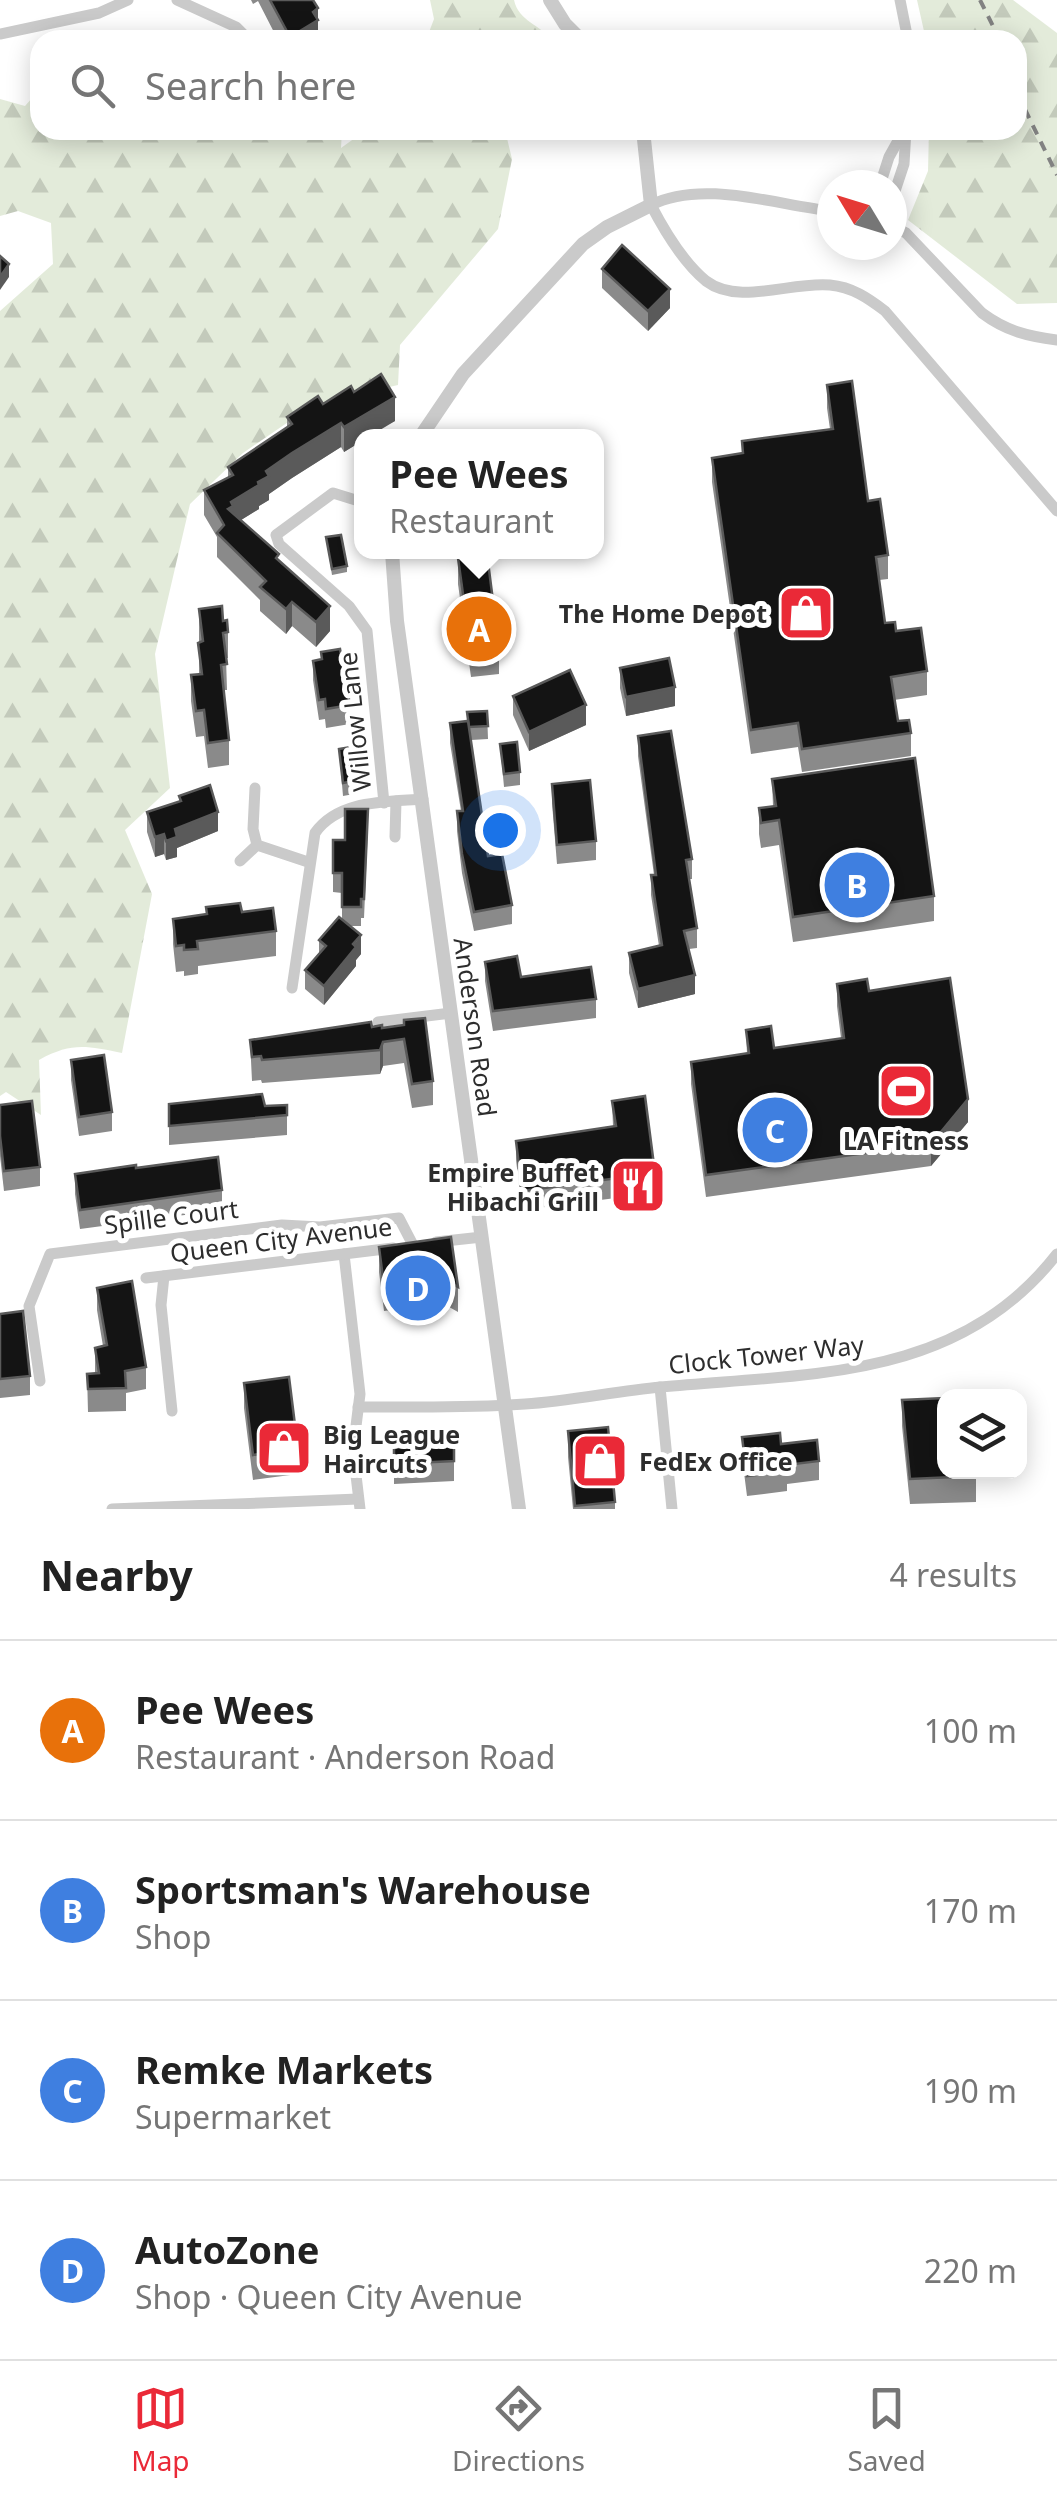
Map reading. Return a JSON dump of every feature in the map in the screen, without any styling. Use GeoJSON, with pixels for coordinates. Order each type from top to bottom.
{"type":"FeatureCollection","features":[{"type":"Feature","properties":{"kind":"street"},"geometry":{"type":"LineString","coordinates":[[0,34],[99,13],[128,0]]}},
{"type":"Feature","properties":{"kind":"street"},"geometry":{"type":"LineString","coordinates":[[177,0],[239,30]]}},
{"type":"Feature","properties":{"kind":"street"},"geometry":{"type":"LineString","coordinates":[[550,0],[571,30]]}},
{"type":"Feature","properties":{"kind":"street"},"geometry":{"type":"LineString","coordinates":[[900,0],[906,30]]}},
{"type":"Feature","properties":{"kind":"street"},"geometry":{"type":"LineString","coordinates":[[644,140],[650,205],[696,270],[717,286],[736,292],[831,285],[862,294],[885,312],[1057,511]]}},
{"type":"Feature","properties":{"kind":"street"},"geometry":{"type":"LineString","coordinates":[[885,170],[899,140]]}},
{"type":"Feature","properties":{"kind":"street"},"geometry":{"type":"LineString","coordinates":[[902,170],[905,140]]}},
{"type":"Feature","properties":{"kind":"street"},"geometry":{"type":"LineString","coordinates":[[426,429],[463,374],[583,244],[606,227],[668,196],[709,194],[817,209]]}},
{"type":"Feature","properties":{"kind":"street"},"geometry":{"type":"LineString","coordinates":[[907,236],[996,323],[1015,333],[1057,340]]}},
{"type":"Feature","properties":{"kind":"street","name":"Willow Lane"},"geometry":{"type":"LineString","coordinates":[[354,500],[333,493],[276,535],[278,544],[350,606],[367,632],[390,802]]}},
{"type":"Feature","properties":{"kind":"street","name":"Anderson Road"},"geometry":{"type":"LineString","coordinates":[[393,559],[397,621],[519,1509]]}},
{"type":"Feature","properties":{"kind":"street"},"geometry":{"type":"LineString","coordinates":[[255,788],[253,829],[257,845]]}},
{"type":"Feature","properties":{"kind":"street"},"geometry":{"type":"LineString","coordinates":[[292,988],[315,833],[331,814],[423,799]]}},
{"type":"Feature","properties":{"kind":"street"},"geometry":{"type":"LineString","coordinates":[[390,802],[396,836]]}},
{"type":"Feature","properties":{"kind":"street"},"geometry":{"type":"LineString","coordinates":[[257,845],[308,862]]}},
{"type":"Feature","properties":{"kind":"street"},"geometry":{"type":"LineString","coordinates":[[240,861],[257,845]]}},
{"type":"Feature","properties":{"kind":"street"},"geometry":{"type":"LineString","coordinates":[[378,1022],[451,1013]]}},
{"type":"Feature","properties":{"kind":"street","name":"Spille Court"},"geometry":{"type":"LineString","coordinates":[[40,1381],[29,1306],[50,1254],[282,1225],[320,1227],[400,1218],[413,1245]]}},
{"type":"Feature","properties":{"kind":"street","name":"Queen City Avenue"},"geometry":{"type":"LineString","coordinates":[[146,1278],[482,1237]]}},
{"type":"Feature","properties":{"kind":"street"},"geometry":{"type":"LineString","coordinates":[[112,1509],[359,1504],[352,1450],[358,1407],[357,1360],[344,1254]]}},
{"type":"Feature","properties":{"kind":"street","name":"Clock Tower Way"},"geometry":{"type":"LineString","coordinates":[[358,1407],[504,1404],[831,1374],[880,1364],[922,1351],[988,1320],[1038,1279],[1057,1254]]}},
{"type":"Feature","properties":{"kind":"street"},"geometry":{"type":"LineString","coordinates":[[164,1276],[161,1305],[172,1410]]}},
{"type":"Feature","properties":{"kind":"street"},"geometry":{"type":"LineString","coordinates":[[660,1387],[672,1509]]}},
{"type":"Feature","properties":{"kind":"green space"},"geometry":{"type":"Polygon","coordinates":[[[430,0],[514,0],[520,13],[540,30],[430,30],[434,19],[430,0]]]}},
{"type":"Feature","properties":{"kind":"green space"},"geometry":{"type":"Polygon","coordinates":[[[917,0],[1013,0],[1057,33],[1057,303],[1017,304],[908,220],[928,171],[929,140],[1027,140],[1027,30],[924,30],[917,0]]]}},
{"type":"Feature","properties":{"kind":"green space"},"geometry":{"type":"Polygon","coordinates":[[[0,99],[25,106],[30,100],[30,140],[341,140],[341,148],[352,140],[507,140],[512,159],[498,229],[400,345],[398,385],[313,405],[243,453],[190,504],[155,654],[170,788],[125,830],[152,894],[122,1053],[79,1047],[39,1060],[41,1115],[6,1092],[0,1096],[0,311],[53,264],[51,223],[18,211],[0,216],[0,99]]]}},
{"type":"Feature","properties":{"kind":"building"},"geometry":{"type":"Polygon","coordinates":[[[270,0],[313,0],[318,20],[302,30],[286,30],[270,0]]]}},
{"type":"Feature","properties":{"kind":"building"},"geometry":{"type":"Polygon","coordinates":[[[622,245],[670,289],[648,311],[602,269],[622,245]]]}},
{"type":"Feature","properties":{"kind":"building"},"geometry":{"type":"Polygon","coordinates":[[[0,256],[9,264],[0,277],[0,256]]]}},
{"type":"Feature","properties":{"kind":"building"},"geometry":{"type":"Polygon","coordinates":[[[381,374],[395,397],[292,453],[266,471],[269,476],[231,502],[233,506],[228,509],[330,606],[316,622],[292,602],[286,609],[260,587],[266,581],[217,533],[224,525],[204,490],[233,475],[228,467],[292,424],[287,417],[318,396],[323,404],[351,386],[354,392],[381,374]]]}},
{"type":"Feature","properties":{"kind":"building","name":"The Home Depot"},"geometry":{"type":"Polygon","coordinates":[[[852,381],[868,501],[880,499],[888,555],[876,557],[885,623],[895,622],[896,631],[921,628],[927,671],[891,677],[898,721],[909,720],[911,733],[802,749],[798,723],[751,730],[712,458],[743,453],[742,441],[833,429],[827,385],[852,381]]]}},
{"type":"Feature","properties":{"kind":"building"},"geometry":{"type":"Polygon","coordinates":[[[341,535],[347,566],[332,569],[326,537],[341,535]]]}},
{"type":"Feature","properties":{"kind":"building"},"geometry":{"type":"Polygon","coordinates":[[[458,559],[488,559],[499,648],[471,652],[458,559]]]}},
{"type":"Feature","properties":{"kind":"building"},"geometry":{"type":"Polygon","coordinates":[[[222,606],[228,632],[223,633],[227,664],[221,665],[229,740],[208,743],[204,710],[196,711],[191,675],[202,674],[199,609],[222,606]]]}},
{"type":"Feature","properties":{"kind":"building"},"geometry":{"type":"Polygon","coordinates":[[[340,649],[350,705],[326,709],[325,699],[319,700],[313,661],[322,659],[321,652],[340,649]]]}},
{"type":"Feature","properties":{"kind":"building"},"geometry":{"type":"Polygon","coordinates":[[[669,658],[675,687],[626,697],[620,668],[669,658]]]}},
{"type":"Feature","properties":{"kind":"building"},"geometry":{"type":"Polygon","coordinates":[[[570,670],[586,705],[529,732],[513,696],[570,670]]]}},
{"type":"Feature","properties":{"kind":"building"},"geometry":{"type":"Polygon","coordinates":[[[487,711],[488,726],[469,727],[467,712],[487,711]]]}},
{"type":"Feature","properties":{"kind":"building"},"geometry":{"type":"Polygon","coordinates":[[[468,721],[488,856],[502,854],[512,905],[474,912],[462,854],[457,811],[463,811],[450,723],[468,721]]]}},
{"type":"Feature","properties":{"kind":"building"},"geometry":{"type":"Polygon","coordinates":[[[671,731],[692,859],[686,860],[697,928],[684,931],[695,975],[638,989],[629,953],[662,945],[638,736],[671,731]]]}},
{"type":"Feature","properties":{"kind":"building"},"geometry":{"type":"Polygon","coordinates":[[[517,742],[520,772],[504,774],[500,744],[517,742]]]}},
{"type":"Feature","properties":{"kind":"building"},"geometry":{"type":"Polygon","coordinates":[[[357,746],[361,771],[353,772],[354,781],[343,783],[339,749],[357,746]]]}},
{"type":"Feature","properties":{"kind":"building"},"geometry":{"type":"Polygon","coordinates":[[[915,758],[934,896],[793,917],[779,820],[761,823],[759,808],[776,806],[772,779],[915,758]]]}},
{"type":"Feature","properties":{"kind":"building"},"geometry":{"type":"Polygon","coordinates":[[[590,780],[596,841],[557,845],[552,784],[590,780]]]}},
{"type":"Feature","properties":{"kind":"building"},"geometry":{"type":"Polygon","coordinates":[[[210,785],[218,812],[175,829],[177,837],[166,841],[164,834],[155,837],[147,812],[181,801],[179,796],[210,785]]]}},
{"type":"Feature","properties":{"kind":"building"},"geometry":{"type":"Polygon","coordinates":[[[345,809],[368,809],[361,907],[342,907],[342,873],[333,873],[333,840],[345,840],[345,809]]]}},
{"type":"Feature","properties":{"kind":"building"},"geometry":{"type":"Polygon","coordinates":[[[240,903],[242,912],[273,908],[276,931],[197,941],[198,949],[176,946],[173,919],[207,914],[206,907],[240,903]]]}},
{"type":"Feature","properties":{"kind":"building"},"geometry":{"type":"Polygon","coordinates":[[[339,917],[361,935],[324,986],[305,970],[326,946],[319,940],[339,917]]]}},
{"type":"Feature","properties":{"kind":"building"},"geometry":{"type":"Polygon","coordinates":[[[517,956],[521,977],[591,967],[596,999],[493,1011],[485,962],[517,956]]]}},
{"type":"Feature","properties":{"kind":"building"},"geometry":{"type":"Polygon","coordinates":[[[950,978],[968,1099],[931,1144],[706,1175],[691,1062],[749,1053],[746,1030],[771,1026],[774,1048],[844,1038],[837,984],[867,979],[869,991],[950,978]]]}},
{"type":"Feature","properties":{"kind":"building"},"geometry":{"type":"Polygon","coordinates":[[[425,1018],[433,1081],[412,1084],[404,1039],[383,1042],[380,1050],[262,1060],[261,1056],[252,1057],[250,1040],[371,1022],[372,1027],[382,1028],[425,1018]]]}},
{"type":"Feature","properties":{"kind":"building"},"geometry":{"type":"Polygon","coordinates":[[[104,1055],[112,1112],[79,1117],[71,1060],[104,1055]]]}},
{"type":"Feature","properties":{"kind":"building"},"geometry":{"type":"Polygon","coordinates":[[[262,1094],[265,1106],[287,1105],[287,1115],[169,1126],[169,1104],[262,1094]]]}},
{"type":"Feature","properties":{"kind":"building"},"geometry":{"type":"Polygon","coordinates":[[[645,1096],[655,1173],[522,1191],[516,1141],[616,1126],[612,1101],[645,1096]]]}},
{"type":"Feature","properties":{"kind":"building"},"geometry":{"type":"Polygon","coordinates":[[[32,1101],[40,1167],[4,1171],[0,1105],[32,1101]]]}},
{"type":"Feature","properties":{"kind":"building"},"geometry":{"type":"Polygon","coordinates":[[[218,1157],[222,1190],[80,1210],[75,1174],[218,1157]]]}},
{"type":"Feature","properties":{"kind":"building"},"geometry":{"type":"Polygon","coordinates":[[[451,1237],[458,1287],[442,1278],[384,1286],[379,1247],[451,1237]]]}},
{"type":"Feature","properties":{"kind":"building"},"geometry":{"type":"Polygon","coordinates":[[[132,1281],[146,1367],[125,1371],[126,1388],[88,1389],[87,1374],[99,1373],[95,1348],[107,1345],[97,1288],[132,1281]]]}},
{"type":"Feature","properties":{"kind":"building"},"geometry":{"type":"Polygon","coordinates":[[[23,1311],[30,1376],[0,1379],[0,1314],[23,1311]]]}},
{"type":"Feature","properties":{"kind":"building"},"geometry":{"type":"Polygon","coordinates":[[[289,1377],[298,1449],[253,1455],[244,1383],[289,1377]]]}},
{"type":"Feature","properties":{"kind":"building"},"geometry":{"type":"Polygon","coordinates":[[[937,1398],[937,1478],[910,1479],[902,1400],[937,1398]]]}},
{"type":"Feature","properties":{"kind":"building"},"geometry":{"type":"Polygon","coordinates":[[[608,1427],[615,1502],[575,1506],[568,1431],[608,1427]]]}},
{"type":"Feature","properties":{"kind":"building"},"geometry":{"type":"Polygon","coordinates":[[[780,1433],[781,1444],[817,1440],[819,1461],[786,1465],[787,1471],[747,1476],[742,1437],[780,1433]]]}},
{"type":"Feature","properties":{"kind":"building"},"geometry":{"type":"Polygon","coordinates":[[[454,1442],[454,1461],[394,1464],[394,1448],[454,1442]]]}},
{"type":"Feature","properties":{"kind":"railway"},"geometry":{"type":"LineString","coordinates":[[980,0],[995,30]]}},
{"type":"Feature","properties":{"kind":"railway"},"geometry":{"type":"LineString","coordinates":[[1027,114],[1057,175]]}},
{"type":"Feature","properties":{"kind":"place","name":"The Home Depot"},"geometry":{"type":"Point","coordinates":[806,613]}},
{"type":"Feature","properties":{"kind":"place","name":"Pee Wees"},"geometry":{"type":"Point","coordinates":[479,629]}},
{"type":"Feature","properties":{"kind":"place","name":"Sportsman's Warehouse"},"geometry":{"type":"Point","coordinates":[857,885]}},
{"type":"Feature","properties":{"kind":"place","name":"LA Fitness"},"geometry":{"type":"Point","coordinates":[906,1091]}},
{"type":"Feature","properties":{"kind":"place","name":"Remke Markets"},"geometry":{"type":"Point","coordinates":[775,1130]}},
{"type":"Feature","properties":{"kind":"place","name":"Empire Buffet Hibachi Grill"},"geometry":{"type":"Point","coordinates":[638,1186]}},
{"type":"Feature","properties":{"kind":"place","name":"AutoZone"},"geometry":{"type":"Point","coordinates":[418,1288]}},
{"type":"Feature","properties":{"kind":"place","name":"Big League Haircuts"},"geometry":{"type":"Point","coordinates":[284,1448]}},
{"type":"Feature","properties":{"kind":"place","name":"FedEx Office"},"geometry":{"type":"Point","coordinates":[600,1461]}}]}
